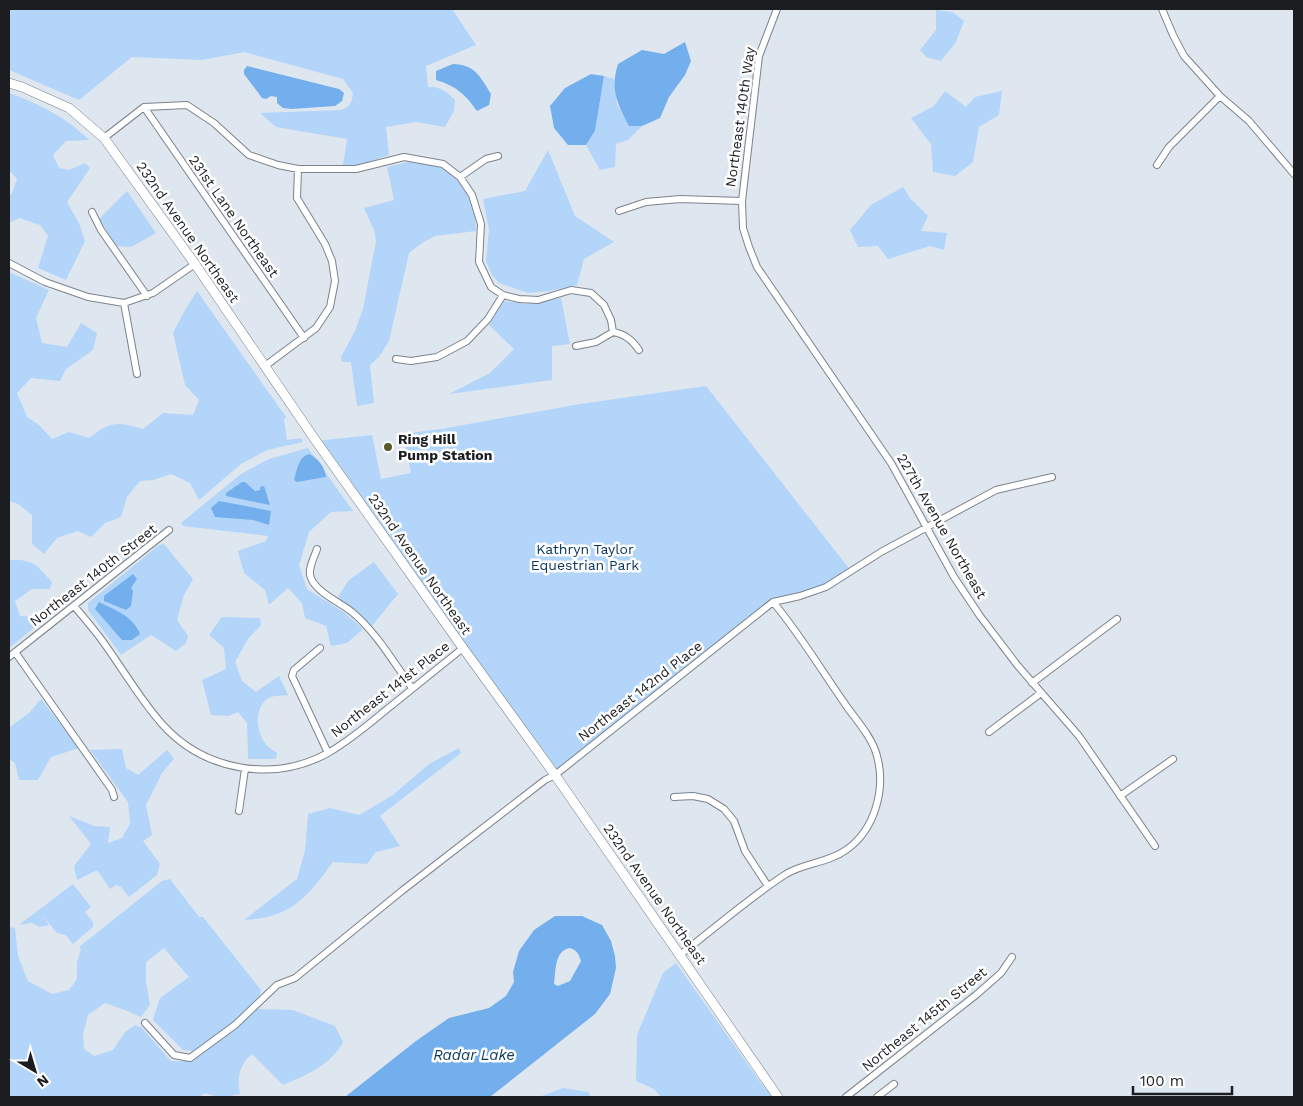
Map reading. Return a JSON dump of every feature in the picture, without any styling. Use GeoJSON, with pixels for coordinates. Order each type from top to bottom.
{"type":"FeatureCollection","features":[{"type":"Feature","properties":{"kind":"street","name":"Northeast 140th Way"},"geometry":{"type":"LineString","coordinates":[[742,200],[759,56],[777,9]]}},
{"type":"Feature","properties":{"kind":"street"},"geometry":{"type":"LineString","coordinates":[[1162,9],[1184,56],[1220,96],[1249,122],[1294,174]]}},
{"type":"Feature","properties":{"kind":"street","name":"232nd Avenue Northeast"},"geometry":{"type":"LineString","coordinates":[[9,84],[22,87],[69,108],[104,138],[195,264],[463,648],[556,775],[778,1097]]}},
{"type":"Feature","properties":{"kind":"street"},"geometry":{"type":"LineString","coordinates":[[1157,165],[1169,147],[1220,96]]}},
{"type":"Feature","properties":{"kind":"street"},"geometry":{"type":"LineString","coordinates":[[104,138],[144,107],[187,105],[214,123],[249,155],[264,161],[298,169],[356,169],[404,158],[443,164],[460,177],[472,195],[481,224],[479,262],[491,287],[503,295],[519,300],[538,300],[571,290],[591,293],[604,305],[611,320],[612,332]]}},
{"type":"Feature","properties":{"kind":"street","name":"231st Lane Northeast"},"geometry":{"type":"LineString","coordinates":[[144,107],[304,338]]}},
{"type":"Feature","properties":{"kind":"street"},"geometry":{"type":"LineString","coordinates":[[460,177],[486,159],[498,156]]}},
{"type":"Feature","properties":{"kind":"street"},"geometry":{"type":"LineString","coordinates":[[265,366],[316,328],[330,307],[334,281],[332,261],[325,244],[297,198],[298,169]]}},
{"type":"Feature","properties":{"kind":"street"},"geometry":{"type":"LineString","coordinates":[[619,211],[646,202],[680,199],[742,200]]}},
{"type":"Feature","properties":{"kind":"street","name":"227th Avenue Northeast"},"geometry":{"type":"LineString","coordinates":[[742,200],[743,228],[748,248],[757,267],[891,463],[954,577],[1005,650],[1079,736],[1155,846]]}},
{"type":"Feature","properties":{"kind":"street"},"geometry":{"type":"LineString","coordinates":[[92,212],[101,230],[147,296]]}},
{"type":"Feature","properties":{"kind":"street"},"geometry":{"type":"LineString","coordinates":[[9,263],[45,282],[88,297],[124,303],[153,293],[195,264]]}},
{"type":"Feature","properties":{"kind":"street"},"geometry":{"type":"LineString","coordinates":[[396,359],[411,361],[437,357],[467,341],[488,319],[503,295]]}},
{"type":"Feature","properties":{"kind":"street"},"geometry":{"type":"LineString","coordinates":[[124,303],[137,374]]}},
{"type":"Feature","properties":{"kind":"street"},"geometry":{"type":"LineString","coordinates":[[576,346],[596,342],[612,332],[622,334],[633,341],[640,350]]}},
{"type":"Feature","properties":{"kind":"street","name":"Northeast 142nd Place"},"geometry":{"type":"LineString","coordinates":[[145,1023],[174,1055],[190,1058],[235,1025],[277,985],[294,978],[545,780],[556,775],[773,602],[800,596],[826,587],[925,527],[996,490],[1052,477]]}},
{"type":"Feature","properties":{"kind":"street","name":"Northeast 140th Street"},"geometry":{"type":"LineString","coordinates":[[9,657],[169,530]]}},
{"type":"Feature","properties":{"kind":"street"},"geometry":{"type":"LineString","coordinates":[[317,549],[309,572],[311,581],[368,626],[412,688]]}},
{"type":"Feature","properties":{"kind":"street"},"geometry":{"type":"LineString","coordinates":[[680,955],[768,886],[802,866],[828,859],[846,850],[862,835],[875,813],[880,792],[880,773],[876,754],[867,735],[787,619],[773,602]]}},
{"type":"Feature","properties":{"kind":"street","name":"Northeast 141st Place"},"geometry":{"type":"LineString","coordinates":[[74,606],[98,635],[162,724],[179,740],[205,757],[245,769],[276,769],[309,761],[328,753],[346,741],[463,648]]}},
{"type":"Feature","properties":{"kind":"street"},"geometry":{"type":"LineString","coordinates":[[1032,682],[1118,619]]}},
{"type":"Feature","properties":{"kind":"street"},"geometry":{"type":"LineString","coordinates":[[320,648],[294,670],[292,676],[328,753]]}},
{"type":"Feature","properties":{"kind":"street"},"geometry":{"type":"LineString","coordinates":[[15,652],[85,750],[112,790],[114,797]]}},
{"type":"Feature","properties":{"kind":"street"},"geometry":{"type":"LineString","coordinates":[[989,732],[1041,693]]}},
{"type":"Feature","properties":{"kind":"street"},"geometry":{"type":"LineString","coordinates":[[1120,796],[1173,759]]}},
{"type":"Feature","properties":{"kind":"street"},"geometry":{"type":"LineString","coordinates":[[239,811],[245,769]]}},
{"type":"Feature","properties":{"kind":"street"},"geometry":{"type":"LineString","coordinates":[[674,797],[693,796],[708,799],[724,809],[734,821],[746,850],[768,886]]}},
{"type":"Feature","properties":{"kind":"street","name":"Northeast 145th Street"},"geometry":{"type":"LineString","coordinates":[[846,1097],[976,995],[1001,973],[1012,957]]}},
{"type":"Feature","properties":{"kind":"street"},"geometry":{"type":"LineString","coordinates":[[877,1097],[894,1084]]}},
{"type":"Feature","properties":{"kind":"green space"},"geometry":{"type":"Polygon","coordinates":[[[9,9],[452,9],[476,45],[426,66],[428,87],[436,87],[443,90],[455,100],[454,111],[445,127],[416,122],[386,127],[389,155],[360,165],[343,165],[347,139],[276,127],[260,113],[344,109],[350,104],[353,93],[343,79],[244,52],[202,60],[132,57],[79,100],[9,70],[9,9]]]}},
{"type":"Feature","properties":{"kind":"green space"},"geometry":{"type":"Polygon","coordinates":[[[936,10],[952,12],[964,21],[956,42],[941,61],[926,57],[920,50],[936,30],[936,10]]]}},
{"type":"Feature","properties":{"kind":"green space"},"geometry":{"type":"Polygon","coordinates":[[[604,76],[614,79],[617,104],[629,125],[642,126],[628,140],[616,144],[615,167],[600,170],[586,145],[595,131],[604,76]]]}},
{"type":"Feature","properties":{"kind":"green space"},"geometry":{"type":"Polygon","coordinates":[[[945,91],[966,107],[975,97],[1002,91],[999,115],[979,127],[973,162],[955,176],[933,172],[931,144],[911,118],[934,106],[945,91]]]}},
{"type":"Feature","properties":{"kind":"green space"},"geometry":{"type":"Polygon","coordinates":[[[9,93],[31,101],[52,112],[89,140],[66,141],[53,155],[59,168],[69,170],[85,163],[90,168],[67,202],[79,223],[85,241],[66,280],[38,268],[48,236],[40,225],[19,218],[9,223],[9,196],[17,179],[9,170],[9,93]]]}},
{"type":"Feature","properties":{"kind":"green space"},"geometry":{"type":"Polygon","coordinates":[[[548,150],[575,216],[614,242],[584,259],[577,285],[528,293],[499,283],[492,275],[486,261],[489,229],[483,199],[525,191],[548,150]]]}},
{"type":"Feature","properties":{"kind":"green space"},"geometry":{"type":"Polygon","coordinates":[[[412,161],[443,168],[457,179],[471,204],[476,222],[476,231],[435,236],[409,253],[389,341],[379,357],[370,365],[374,403],[357,406],[351,362],[342,362],[341,357],[355,331],[363,309],[376,241],[374,230],[364,208],[394,200],[387,167],[412,161]]]}},
{"type":"Feature","properties":{"kind":"green space"},"geometry":{"type":"Polygon","coordinates":[[[903,187],[910,198],[928,216],[921,231],[947,233],[944,250],[930,246],[888,259],[878,246],[858,247],[850,230],[871,205],[903,187]]]}},
{"type":"Feature","properties":{"kind":"green space"},"geometry":{"type":"Polygon","coordinates":[[[127,191],[156,233],[131,247],[117,246],[99,219],[127,191]]]}},
{"type":"Feature","properties":{"kind":"green space"},"geometry":{"type":"Polygon","coordinates":[[[9,272],[49,290],[36,318],[42,343],[67,347],[81,323],[97,333],[93,350],[66,369],[60,381],[31,378],[17,393],[27,417],[39,425],[52,439],[69,432],[89,438],[103,428],[115,424],[143,429],[163,413],[193,415],[199,400],[185,385],[173,333],[197,291],[286,417],[284,419],[287,440],[301,438],[303,442],[267,450],[241,464],[199,500],[190,483],[171,474],[153,480],[140,481],[127,497],[121,517],[105,523],[91,537],[78,531],[57,538],[44,554],[32,544],[32,515],[18,504],[9,501],[9,272]]]}},
{"type":"Feature","properties":{"kind":"green space"},"geometry":{"type":"Polygon","coordinates":[[[561,298],[570,344],[552,346],[552,380],[449,394],[490,373],[514,349],[489,325],[504,301],[526,304],[561,298]]]}},
{"type":"Feature","properties":{"kind":"green space","name":"Kathryn Taylor Equestrian Park"},"geometry":{"type":"Polygon","coordinates":[[[706,386],[851,571],[826,587],[773,602],[555,775],[316,441],[372,435],[381,479],[411,473],[403,434],[580,404],[706,386]]]}},
{"type":"Feature","properties":{"kind":"green space"},"geometry":{"type":"Polygon","coordinates":[[[308,448],[353,511],[331,512],[309,532],[299,565],[307,589],[345,613],[363,629],[347,643],[331,646],[326,626],[305,618],[302,603],[288,588],[269,605],[265,590],[244,573],[238,551],[266,541],[268,536],[183,526],[181,523],[241,474],[269,459],[308,448]]]}},
{"type":"Feature","properties":{"kind":"green space"},"geometry":{"type":"Polygon","coordinates":[[[164,544],[193,579],[184,595],[177,620],[188,636],[186,643],[176,651],[151,635],[121,655],[88,610],[88,603],[159,545],[164,544]]]}},
{"type":"Feature","properties":{"kind":"green space"},"geometry":{"type":"Polygon","coordinates":[[[9,560],[24,560],[34,564],[52,582],[50,589],[32,589],[15,601],[20,616],[37,617],[40,623],[9,648],[9,560]]]}},
{"type":"Feature","properties":{"kind":"green space"},"geometry":{"type":"Polygon","coordinates":[[[374,562],[398,594],[372,626],[338,597],[348,581],[374,562]]]}},
{"type":"Feature","properties":{"kind":"green space"},"geometry":{"type":"Polygon","coordinates":[[[222,617],[260,618],[261,625],[248,639],[235,662],[242,681],[256,692],[279,676],[288,695],[275,696],[265,700],[259,711],[259,731],[266,744],[277,753],[276,759],[248,759],[247,723],[238,712],[229,716],[211,715],[202,680],[226,669],[224,648],[209,635],[222,617]]]}},
{"type":"Feature","properties":{"kind":"green space"},"geometry":{"type":"Polygon","coordinates":[[[41,699],[79,748],[51,757],[38,780],[19,780],[15,763],[9,759],[9,726],[29,713],[41,699]]]}},
{"type":"Feature","properties":{"kind":"green space"},"geometry":{"type":"Polygon","coordinates":[[[459,748],[461,753],[380,816],[400,846],[376,852],[367,864],[333,862],[315,886],[296,904],[274,915],[244,920],[297,879],[305,851],[308,814],[330,808],[359,815],[393,795],[429,764],[459,748]]]}},
{"type":"Feature","properties":{"kind":"green space"},"geometry":{"type":"Polygon","coordinates":[[[122,749],[126,768],[138,775],[167,750],[174,759],[162,773],[146,805],[152,835],[143,841],[160,864],[157,875],[129,897],[121,887],[116,885],[110,889],[97,870],[77,880],[74,866],[91,844],[69,816],[94,826],[110,827],[108,843],[122,838],[130,824],[128,802],[90,750],[122,749]]]}},
{"type":"Feature","properties":{"kind":"green space"},"geometry":{"type":"Polygon","coordinates":[[[170,879],[199,917],[203,917],[261,990],[259,1000],[197,1051],[183,1050],[153,1020],[160,998],[189,977],[164,948],[146,962],[146,981],[150,1005],[141,1017],[105,1003],[88,1015],[83,1034],[84,1049],[94,1056],[113,1050],[125,1032],[135,1025],[142,1028],[171,1061],[189,1061],[257,1009],[293,1010],[335,1026],[343,1042],[338,1050],[318,1068],[283,1085],[252,1054],[244,1062],[240,1072],[240,1094],[227,1097],[206,1093],[198,1097],[9,1097],[9,927],[15,928],[18,956],[28,981],[52,994],[69,990],[77,979],[77,962],[81,949],[79,947],[162,881],[170,879]]]}},
{"type":"Feature","properties":{"kind":"green space"},"geometry":{"type":"Polygon","coordinates":[[[73,884],[91,907],[85,912],[93,922],[93,927],[73,944],[66,935],[57,933],[42,915],[49,925],[40,927],[32,923],[19,925],[73,884]]]}},
{"type":"Feature","properties":{"kind":"green space"},"geometry":{"type":"Polygon","coordinates":[[[676,963],[772,1097],[661,1097],[654,1089],[636,1081],[637,1035],[663,973],[676,963]]]}},
{"type":"Feature","properties":{"kind":"green space"},"geometry":{"type":"Polygon","coordinates":[[[563,1088],[589,1092],[590,1097],[539,1097],[563,1088]]]}},
{"type":"Feature","properties":{"kind":"water"},"geometry":{"type":"Polygon","coordinates":[[[685,42],[691,61],[685,75],[669,97],[660,118],[642,126],[629,126],[616,96],[615,81],[618,64],[642,50],[664,54],[685,42]]]}},
{"type":"Feature","properties":{"kind":"water"},"geometry":{"type":"Polygon","coordinates":[[[453,64],[467,66],[477,73],[491,94],[489,105],[477,111],[460,91],[436,80],[436,71],[453,64]]]}},
{"type":"Feature","properties":{"kind":"water"},"geometry":{"type":"Polygon","coordinates":[[[247,66],[339,89],[344,93],[342,101],[335,106],[283,108],[277,103],[277,97],[262,98],[244,74],[247,66]]]}},
{"type":"Feature","properties":{"kind":"water"},"geometry":{"type":"Polygon","coordinates":[[[591,74],[604,76],[595,131],[586,145],[568,145],[554,128],[550,106],[565,88],[591,74]]]}},
{"type":"Feature","properties":{"kind":"water"},"geometry":{"type":"Polygon","coordinates":[[[309,454],[321,463],[326,477],[297,482],[294,480],[298,465],[302,458],[309,454]]]}},
{"type":"Feature","properties":{"kind":"water"},"geometry":{"type":"Polygon","coordinates":[[[242,482],[245,482],[255,491],[260,490],[260,487],[264,486],[270,505],[226,496],[226,493],[242,482]]]}},
{"type":"Feature","properties":{"kind":"water"},"geometry":{"type":"Polygon","coordinates":[[[219,501],[271,511],[269,525],[253,520],[215,517],[211,508],[219,501]]]}},
{"type":"Feature","properties":{"kind":"water"},"geometry":{"type":"Polygon","coordinates":[[[133,574],[137,579],[131,588],[133,591],[131,606],[126,610],[104,601],[104,596],[133,574]]]}},
{"type":"Feature","properties":{"kind":"water"},"geometry":{"type":"Polygon","coordinates":[[[99,602],[128,618],[140,634],[132,640],[122,640],[95,609],[99,602]]]}},
{"type":"Feature","properties":{"kind":"water","name":"Radar Lake"},"geometry":{"type":"Polygon","coordinates":[[[555,916],[582,916],[602,925],[611,941],[616,968],[610,994],[595,1014],[490,1097],[345,1097],[416,1041],[449,1018],[489,1008],[506,996],[514,982],[513,972],[519,951],[534,930],[555,916]],[[569,948],[564,950],[558,958],[554,984],[558,986],[570,981],[581,961],[577,952],[569,948]]]}},
{"type":"Feature","properties":{"kind":"place","name":"Ring Hill Pump Station"},"geometry":{"type":"Point","coordinates":[388,447]}}]}
